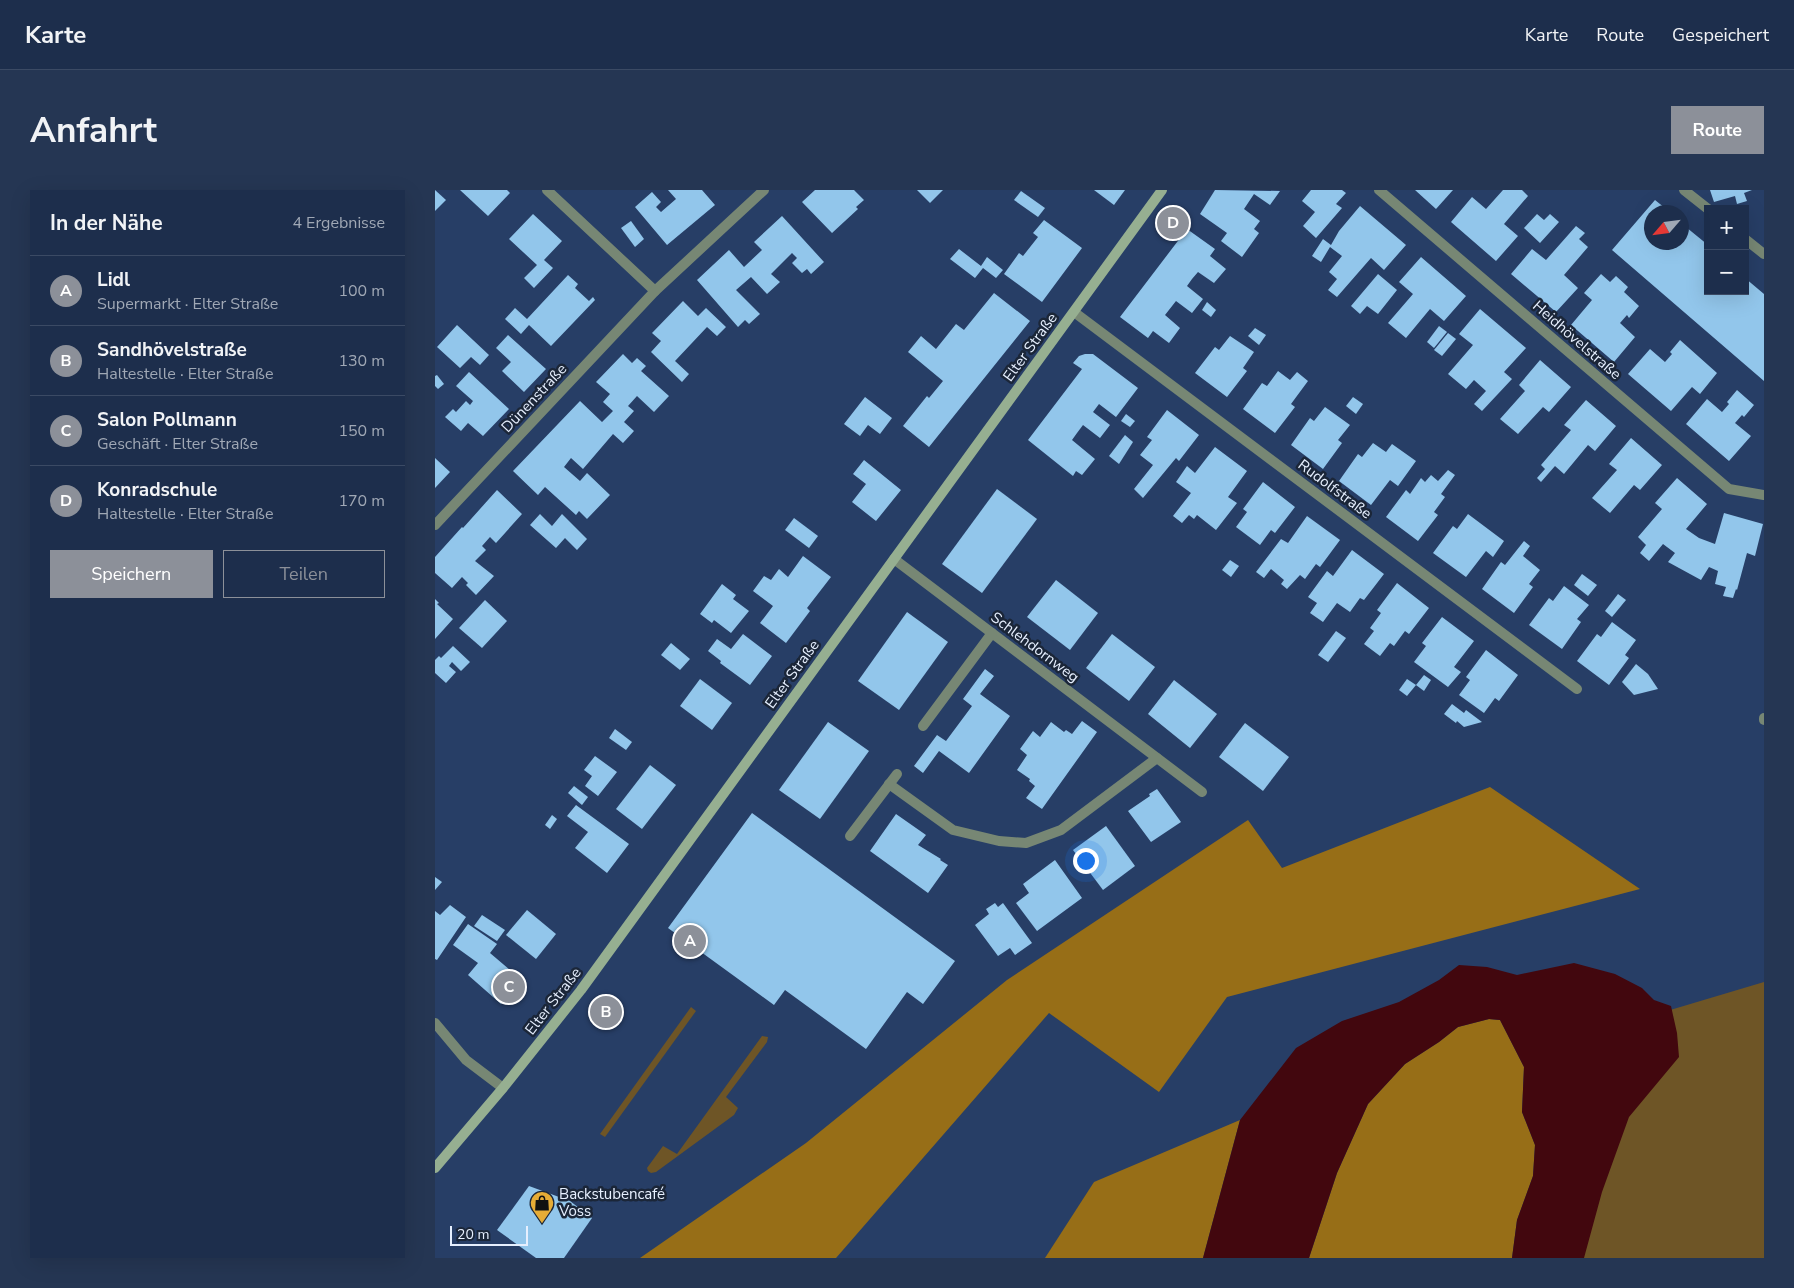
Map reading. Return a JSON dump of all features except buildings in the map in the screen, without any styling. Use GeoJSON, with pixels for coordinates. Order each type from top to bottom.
{"type":"FeatureCollection","features":[{"type":"Feature","properties":{"kind":"main road","name":"Elter Straße"},"geometry":{"type":"LineString","coordinates":[[435,1168],[503,1088],[581,990],[1162,190]]}},
{"type":"Feature","properties":{"kind":"street"},"geometry":{"type":"LineString","coordinates":[[547,190],[655,291]]}},
{"type":"Feature","properties":{"kind":"street","name":"Dünenstraße"},"geometry":{"type":"LineString","coordinates":[[435,525],[655,291],[764,190]]}},
{"type":"Feature","properties":{"kind":"street","name":"Heidhövelstraße"},"geometry":{"type":"LineString","coordinates":[[1379,190],[1729,489],[1764,495]]}},
{"type":"Feature","properties":{"kind":"street"},"geometry":{"type":"LineString","coordinates":[[1684,190],[1704,206]]}},
{"type":"Feature","properties":{"kind":"street"},"geometry":{"type":"LineString","coordinates":[[1749,242],[1764,254]]}},
{"type":"Feature","properties":{"kind":"street","name":"Rudolfstraße"},"geometry":{"type":"LineString","coordinates":[[1075,312],[1577,690]]}},
{"type":"Feature","properties":{"kind":"street","name":"Schlehdornweg"},"geometry":{"type":"LineString","coordinates":[[894,559],[1202,792]]}},
{"type":"Feature","properties":{"kind":"street"},"geometry":{"type":"LineString","coordinates":[[923,726],[992,633]]}},
{"type":"Feature","properties":{"kind":"street"},"geometry":{"type":"LineString","coordinates":[[889,784],[953,830],[999,841],[1026,843],[1061,830],[1157,758]]}},
{"type":"Feature","properties":{"kind":"street"},"geometry":{"type":"LineString","coordinates":[[850,836],[897,774]]}},
{"type":"Feature","properties":{"kind":"street"},"geometry":{"type":"LineString","coordinates":[[435,1023],[465,1060],[503,1088]]}},
{"type":"Feature","properties":{"kind":"shaded area"},"geometry":{"type":"Polygon","coordinates":[[[1490,787],[1640,889],[1227,997],[1159,1092],[1049,1013],[836,1258],[640,1258],[806,1143],[1007,980],[1248,820],[1282,868],[1490,787]]]}},
{"type":"Feature","properties":{"kind":"shaded area"},"geometry":{"type":"Polygon","coordinates":[[[1574,963],[1615,974],[1642,988],[1654,1000],[1671,1006],[1677,1033],[1679,1057],[1629,1117],[1602,1192],[1584,1258],[1512,1258],[1517,1220],[1533,1176],[1535,1145],[1522,1112],[1524,1067],[1500,1020],[1489,1019],[1458,1027],[1405,1064],[1368,1104],[1337,1173],[1309,1258],[1203,1258],[1240,1120],[1296,1048],[1342,1021],[1399,1002],[1439,980],[1459,965],[1487,967],[1517,975],[1574,963]]]}},
{"type":"Feature","properties":{"kind":"shaded area"},"geometry":{"type":"Polygon","coordinates":[[[1764,982],[1764,1258],[1573,1258],[1620,1025],[1764,982]]]}},
{"type":"Feature","properties":{"kind":"shaded area"},"geometry":{"type":"Polygon","coordinates":[[[691,1007],[696,1011],[605,1137],[600,1134],[691,1007]]]}},
{"type":"Feature","properties":{"kind":"shaded area"},"geometry":{"type":"Polygon","coordinates":[[[1489,1019],[1500,1020],[1524,1067],[1522,1112],[1535,1145],[1533,1176],[1517,1220],[1512,1258],[1309,1258],[1337,1173],[1368,1104],[1405,1064],[1458,1027],[1489,1019]]]}},
{"type":"Feature","properties":{"kind":"shaded area"},"geometry":{"type":"Polygon","coordinates":[[[762,1036],[768,1037],[767,1042],[726,1097],[738,1108],[734,1115],[656,1172],[651,1173],[648,1171],[647,1168],[663,1146],[677,1154],[762,1036]]]}},
{"type":"Feature","properties":{"kind":"shaded area"},"geometry":{"type":"Polygon","coordinates":[[[1240,1120],[1203,1258],[1045,1258],[1094,1182],[1240,1120]]]}},
{"type":"Feature","properties":{"kind":"place","name":"Konradschule"},"geometry":{"type":"Point","coordinates":[1173,223]}},
{"type":"Feature","properties":{"kind":"place","name":"Lidl"},"geometry":{"type":"Point","coordinates":[690,941]}},
{"type":"Feature","properties":{"kind":"place","name":"Salon Pollmann"},"geometry":{"type":"Point","coordinates":[509,987]}},
{"type":"Feature","properties":{"kind":"place","name":"Sandhövelstraße"},"geometry":{"type":"Point","coordinates":[606,1012]}},
{"type":"Feature","properties":{"kind":"place","name":"Backstubencafé Voss"},"geometry":{"type":"Point","coordinates":[542,1224]}}]}
